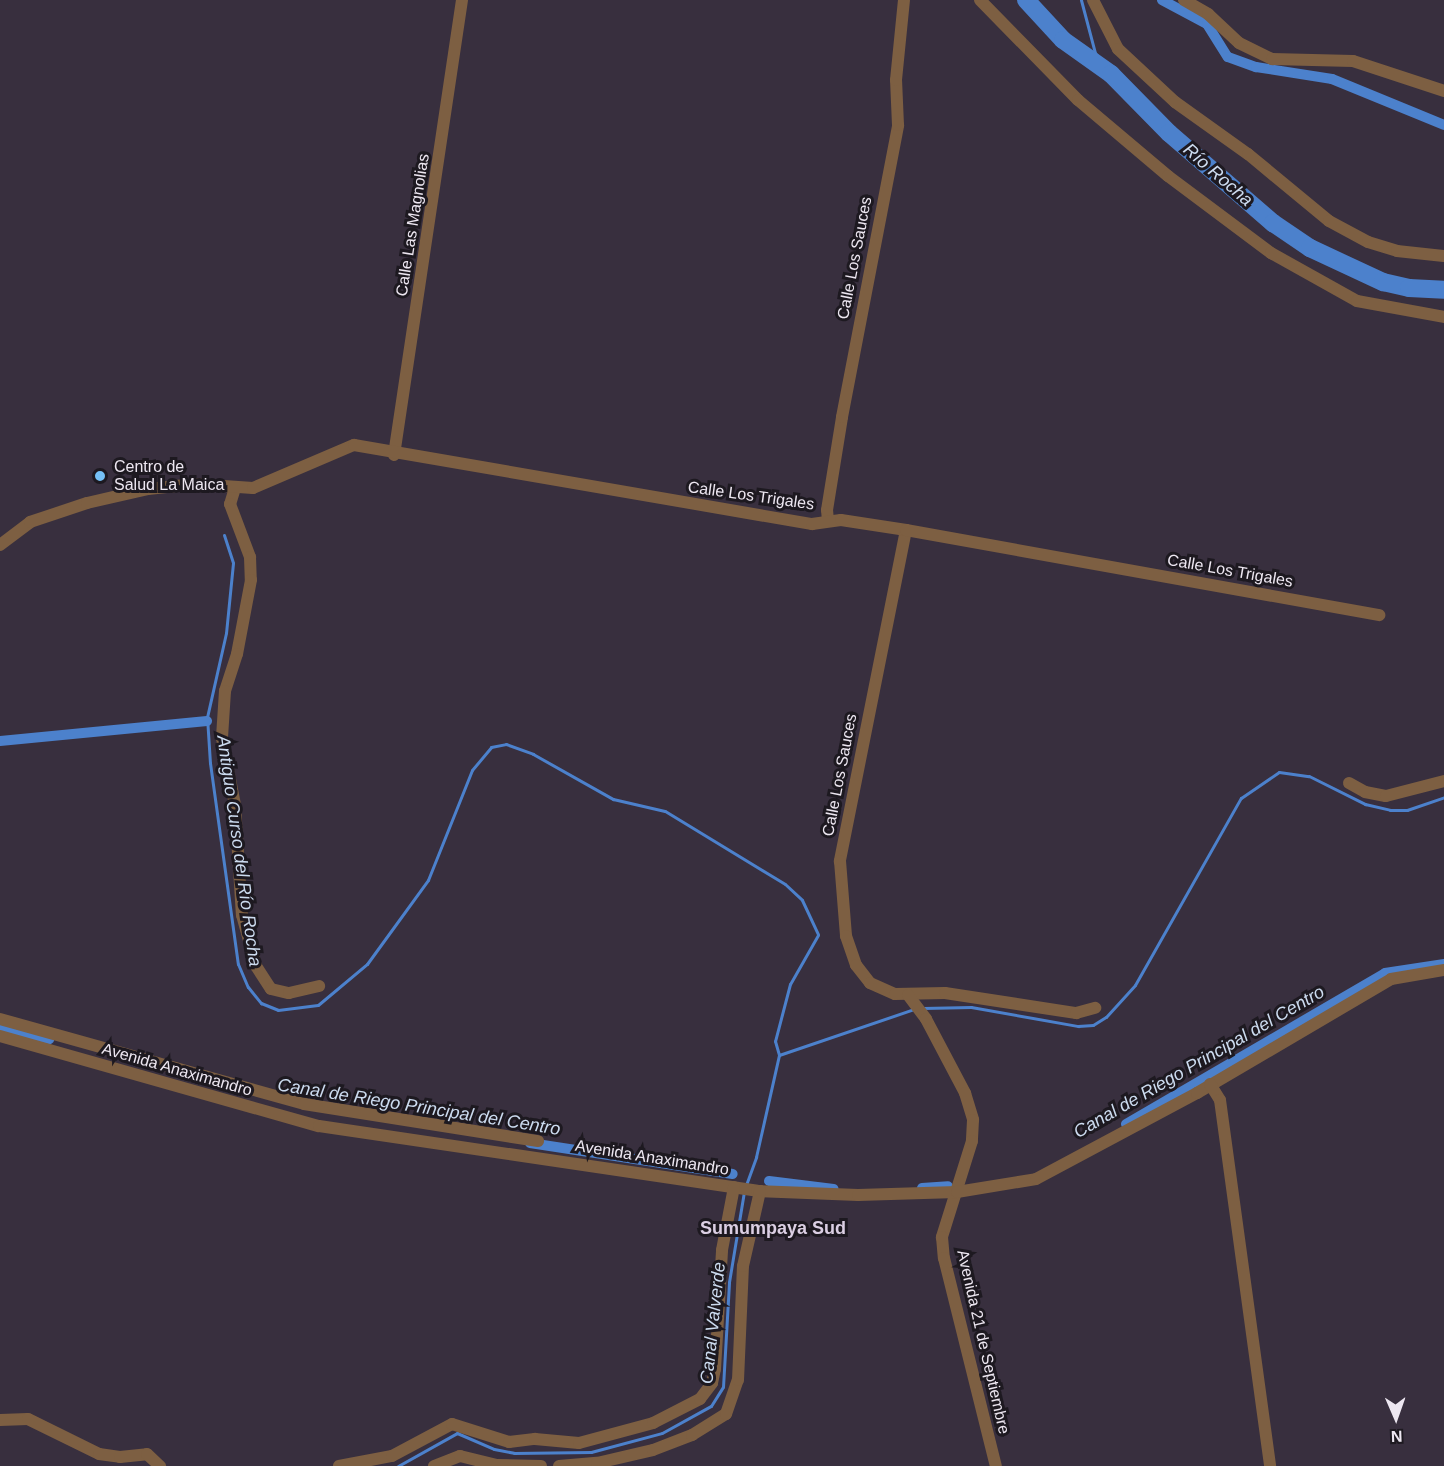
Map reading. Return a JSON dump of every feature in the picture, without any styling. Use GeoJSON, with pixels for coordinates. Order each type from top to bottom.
{"type":"FeatureCollection","features":[{"type":"Feature","properties":{"kind":"street","name":"Calle Las Magnolias"},"geometry":{"type":"LineString","coordinates":[[394,455],[462,0]]}},
{"type":"Feature","properties":{"kind":"street","name":"Calle Los Sauces"},"geometry":{"type":"LineString","coordinates":[[828,521],[827,510],[842,417],[898,125],[896,80],[904,0]]}},
{"type":"Feature","properties":{"kind":"street"},"geometry":{"type":"LineString","coordinates":[[980,0],[1078,100],[1168,176],[1271,253],[1358,301],[1444,317]]}},
{"type":"Feature","properties":{"kind":"street"},"geometry":{"type":"LineString","coordinates":[[1093,0],[1118,49],[1175,102],[1248,154],[1329,220],[1368,242],[1408,253],[1444,256]]}},
{"type":"Feature","properties":{"kind":"street"},"geometry":{"type":"LineString","coordinates":[[1184,0],[1208,14],[1239,43],[1272,59],[1353,61],[1444,92]]}},
{"type":"Feature","properties":{"kind":"street","name":"Calle Los Trigales"},"geometry":{"type":"LineString","coordinates":[[0,545],[30,522],[87,503],[148,489],[195,484],[252,488],[354,445],[394,455],[812,524],[828,521],[906,530],[1379,615]]}},
{"type":"Feature","properties":{"kind":"street"},"geometry":{"type":"LineString","coordinates":[[235,488],[230,504],[250,557],[251,580],[237,654],[225,691],[222,738],[236,813],[242,915],[256,966],[271,988],[289,993],[319,986]]}},
{"type":"Feature","properties":{"kind":"street","name":"Calle Los Sauces"},"geometry":{"type":"LineString","coordinates":[[906,530],[840,876],[846,936],[861,975],[882,991],[910,998],[945,993],[1076,1013],[1095,1008]]}},
{"type":"Feature","properties":{"kind":"street"},"geometry":{"type":"LineString","coordinates":[[1349,783],[1386,796],[1444,781]]}},
{"type":"Feature","properties":{"kind":"street","name":"Avenida Anaximandro"},"geometry":{"type":"LineString","coordinates":[[0,1036],[319,1126],[758,1191],[858,1195],[957,1192],[1036,1179],[1210,1084],[1391,979],[1444,970]]}},
{"type":"Feature","properties":{"kind":"street","name":"Avenida 21 de Septiembre"},"geometry":{"type":"LineString","coordinates":[[910,998],[965,1093],[973,1120],[972,1141],[942,1237],[944,1258],[996,1466]]}},
{"type":"Feature","properties":{"kind":"street","name":"Avenida Anaximandro"},"geometry":{"type":"LineString","coordinates":[[0,1019],[304,1104],[538,1141]]}},
{"type":"Feature","properties":{"kind":"street"},"geometry":{"type":"LineString","coordinates":[[1210,1084],[1220,1100],[1270,1466]]}},
{"type":"Feature","properties":{"kind":"street"},"geometry":{"type":"LineString","coordinates":[[339,1466],[392,1456],[452,1424],[509,1442],[536,1439],[579,1443],[653,1423],[700,1399],[712,1383],[716,1369],[722,1250],[739,1188]]}},
{"type":"Feature","properties":{"kind":"street"},"geometry":{"type":"LineString","coordinates":[[560,1466],[597,1463],[653,1449],[692,1435],[726,1414],[738,1380],[743,1266],[758,1191]]}},
{"type":"Feature","properties":{"kind":"street"},"geometry":{"type":"LineString","coordinates":[[0,1420],[39,1422],[99,1454],[120,1457],[147,1455],[160,1466]]}},
{"type":"Feature","properties":{"kind":"street"},"geometry":{"type":"LineString","coordinates":[[434,1466],[460,1456],[497,1465],[541,1466]]}},
{"type":"Feature","properties":{"kind":"waterway","name":"Río Rocha"},"geometry":{"type":"LineString","coordinates":[[1026,0],[1063,40],[1111,74],[1169,133],[1273,223],[1310,248],[1383,282],[1409,288],[1444,290]]}},
{"type":"Feature","properties":{"kind":"waterway"},"geometry":{"type":"LineString","coordinates":[[1081,0],[1095,53],[1111,74]]}},
{"type":"Feature","properties":{"kind":"waterway"},"geometry":{"type":"LineString","coordinates":[[1162,0],[1207,24],[1228,57],[1256,67],[1332,79],[1444,125]]}},
{"type":"Feature","properties":{"kind":"waterway","name":"Antiguo Curso del Río Rocha"},"geometry":{"type":"LineString","coordinates":[[224,535],[233,563],[226,633],[207,717],[210,763],[238,964],[248,987],[261,1003],[278,1010],[318,1005],[367,964],[428,880],[472,770],[491,747],[506,744],[533,754],[613,799],[665,811],[785,884],[802,900],[818,935],[790,984],[775,1041],[779,1055]]}},
{"type":"Feature","properties":{"kind":"waterway"},"geometry":{"type":"LineString","coordinates":[[0,741],[207,721]]}},
{"type":"Feature","properties":{"kind":"waterway","name":"Antiguo Curso del Río Rocha"},"geometry":{"type":"LineString","coordinates":[[923,1008],[971,1007],[1078,1026],[1093,1025],[1106,1017],[1135,985],[1241,798],[1279,772],[1309,776],[1365,804],[1390,810],[1407,810],[1444,797]]}},
{"type":"Feature","properties":{"kind":"waterway","name":"Canal de Riego Principal del Centro"},"geometry":{"type":"LineString","coordinates":[[1126,1124],[1385,973],[1444,964]]}},
{"type":"Feature","properties":{"kind":"waterway","name":"Antiguo Curso del Río Rocha"},"geometry":{"type":"LineString","coordinates":[[779,1055],[914,1009]]}},
{"type":"Feature","properties":{"kind":"waterway","name":"Canal de Riego Principal del Centro"},"geometry":{"type":"LineString","coordinates":[[0,1026],[49,1039]]}},
{"type":"Feature","properties":{"kind":"waterway","name":"Canal Valverde"},"geometry":{"type":"LineString","coordinates":[[746,1185],[756,1157],[779,1055]]}},
{"type":"Feature","properties":{"kind":"waterway","name":"Canal de Riego Principal del Centro"},"geometry":{"type":"LineString","coordinates":[[530,1143],[733,1174]]}},
{"type":"Feature","properties":{"kind":"waterway","name":"Canal de Riego Principal del Centro"},"geometry":{"type":"LineString","coordinates":[[769,1181],[834,1189]]}},
{"type":"Feature","properties":{"kind":"waterway","name":"Canal de Riego Principal del Centro"},"geometry":{"type":"LineString","coordinates":[[922,1188],[948,1186]]}},
{"type":"Feature","properties":{"kind":"waterway","name":"Canal Valverde"},"geometry":{"type":"LineString","coordinates":[[398,1466],[457,1433],[494,1449],[514,1453],[591,1452],[662,1433],[711,1406],[723,1387],[729,1282],[744,1191]]}},
{"type":"Feature","properties":{"kind":"place","name":"Centro de Salud La Maica"},"geometry":{"type":"Point","coordinates":[100,476]}},
{"type":"Feature","properties":{"kind":"district","name":"Sumumpaya Sud"},"geometry":{"type":"Point","coordinates":[773,1228]}}]}
